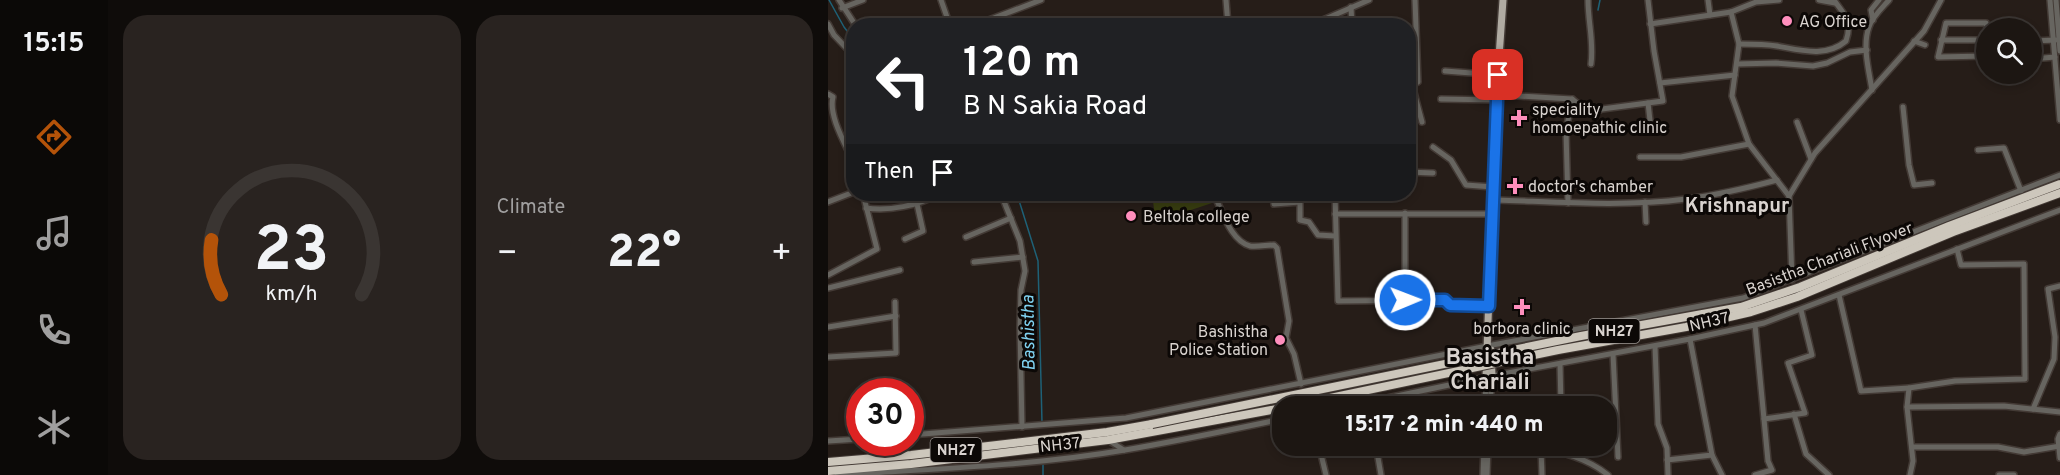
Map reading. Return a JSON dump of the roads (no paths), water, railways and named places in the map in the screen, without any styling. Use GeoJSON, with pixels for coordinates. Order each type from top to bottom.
{"type":"FeatureCollection","features":[{"type":"Feature","properties":{"kind":"highway","name":"Basistha Chariali Flyover"},"geometry":{"type":"LineString","coordinates":[[1152,428],[1570,339],[1741,307],[1800,287],[1949,225],[2060,184]]}},
{"type":"Feature","properties":{"kind":"highway","name":"Basistha Chariali Flyover"},"geometry":{"type":"LineString","coordinates":[[1340,396],[1751,312],[1797,297],[1953,232],[2060,193]]}},
{"type":"Feature","properties":{"kind":"highway","name":"Basistha Chariali Flyover"},"geometry":{"type":"LineString","coordinates":[[1108,436],[1272,410]]}},
{"type":"Feature","properties":{"kind":"highway","name":"NH37"},"geometry":{"type":"LineString","coordinates":[[1029,445],[1062,437],[1108,436]]}},
{"type":"Feature","properties":{"kind":"highway","name":"NH37"},"geometry":{"type":"LineString","coordinates":[[1029,445],[1062,447],[1108,436]]}},
{"type":"Feature","properties":{"kind":"highway","name":"NH27"},"geometry":{"type":"LineString","coordinates":[[831,471],[911,464],[1029,445]]}},
{"type":"Feature","properties":{"kind":"main road"},"geometry":{"type":"LineString","coordinates":[[1489,345],[1497,200],[1498,75],[1505,0]]}},
{"type":"Feature","properties":{"kind":"main road"},"geometry":{"type":"LineString","coordinates":[[1489,377],[1493,188],[1505,0]]}},
{"type":"Feature","properties":{"kind":"street"},"geometry":{"type":"LineString","coordinates":[[839,0],[849,18]]}},
{"type":"Feature","properties":{"kind":"street"},"geometry":{"type":"LineString","coordinates":[[842,8],[863,0]]}},
{"type":"Feature","properties":{"kind":"street"},"geometry":{"type":"LineString","coordinates":[[941,0],[947,18]]}},
{"type":"Feature","properties":{"kind":"street"},"geometry":{"type":"LineString","coordinates":[[1018,0],[1020,8]]}},
{"type":"Feature","properties":{"kind":"street"},"geometry":{"type":"LineString","coordinates":[[994,18],[1041,0]]}},
{"type":"Feature","properties":{"kind":"street"},"geometry":{"type":"LineString","coordinates":[[1226,0],[1227,18]]}},
{"type":"Feature","properties":{"kind":"street"},"geometry":{"type":"LineString","coordinates":[[1327,18],[1369,0]]}},
{"type":"Feature","properties":{"kind":"street"},"geometry":{"type":"LineString","coordinates":[[1415,0],[1416,18]]}},
{"type":"Feature","properties":{"kind":"street"},"geometry":{"type":"LineString","coordinates":[[1588,0],[1588,23],[1594,47],[1591,64]]}},
{"type":"Feature","properties":{"kind":"street"},"geometry":{"type":"LineString","coordinates":[[1441,99],[1498,97],[1572,99],[1594,113],[1602,109],[1663,100],[1648,0]]}},
{"type":"Feature","properties":{"kind":"street"},"geometry":{"type":"LineString","coordinates":[[1708,0],[1710,15]]}},
{"type":"Feature","properties":{"kind":"street"},"geometry":{"type":"LineString","coordinates":[[1650,24],[1731,12],[1756,2],[1779,0]]}},
{"type":"Feature","properties":{"kind":"street"},"geometry":{"type":"LineString","coordinates":[[1739,44],[1777,46],[1809,53],[1833,49],[1846,41],[1849,32],[1848,22],[1843,9],[1835,1],[1819,0]]}},
{"type":"Feature","properties":{"kind":"street"},"geometry":{"type":"LineString","coordinates":[[1873,20],[1871,10],[1879,0]]}},
{"type":"Feature","properties":{"kind":"street"},"geometry":{"type":"LineString","coordinates":[[1872,90],[1867,50],[1868,30],[1889,0]]}},
{"type":"Feature","properties":{"kind":"street"},"geometry":{"type":"LineString","coordinates":[[1792,280],[1789,196],[1811,159],[1924,31],[1941,0]]}},
{"type":"Feature","properties":{"kind":"street"},"geometry":{"type":"LineString","coordinates":[[2050,0],[2056,40],[2060,51]]}},
{"type":"Feature","properties":{"kind":"street"},"geometry":{"type":"LineString","coordinates":[[2056,0],[2055,57],[2060,120]]}},
{"type":"Feature","properties":{"kind":"street"},"geometry":{"type":"LineString","coordinates":[[1351,7],[1352,18]]}},
{"type":"Feature","properties":{"kind":"street"},"geometry":{"type":"LineString","coordinates":[[1731,12],[1739,44],[1732,96],[1749,144],[1789,196]]}},
{"type":"Feature","properties":{"kind":"street"},"geometry":{"type":"LineString","coordinates":[[1976,23],[1946,23],[1938,57],[1976,57]]}},
{"type":"Feature","properties":{"kind":"street"},"geometry":{"type":"LineString","coordinates":[[828,24],[834,35],[846,48]]}},
{"type":"Feature","properties":{"kind":"street"},"geometry":{"type":"LineString","coordinates":[[1416,26],[1418,82],[1416,83]]}},
{"type":"Feature","properties":{"kind":"street"},"geometry":{"type":"LineString","coordinates":[[1941,40],[1976,40]]}},
{"type":"Feature","properties":{"kind":"street"},"geometry":{"type":"LineString","coordinates":[[1914,41],[1925,45]]}},
{"type":"Feature","properties":{"kind":"street"},"geometry":{"type":"LineString","coordinates":[[1737,64],[1776,63],[1813,66],[1850,52],[1867,50]]}},
{"type":"Feature","properties":{"kind":"street"},"geometry":{"type":"LineString","coordinates":[[2042,58],[2055,57]]}},
{"type":"Feature","properties":{"kind":"street"},"geometry":{"type":"LineString","coordinates":[[1445,71],[1498,75]]}},
{"type":"Feature","properties":{"kind":"street"},"geometry":{"type":"LineString","coordinates":[[1660,83],[1735,75]]}},
{"type":"Feature","properties":{"kind":"street"},"geometry":{"type":"LineString","coordinates":[[828,94],[833,97],[831,106],[833,116],[846,146]]}},
{"type":"Feature","properties":{"kind":"street"},"geometry":{"type":"LineString","coordinates":[[1568,203],[1566,131],[1572,99]]}},
{"type":"Feature","properties":{"kind":"street"},"geometry":{"type":"LineString","coordinates":[[1648,103],[1651,129]]}},
{"type":"Feature","properties":{"kind":"street"},"geometry":{"type":"LineString","coordinates":[[1416,104],[1422,122]]}},
{"type":"Feature","properties":{"kind":"street"},"geometry":{"type":"LineString","coordinates":[[1902,107],[1909,165],[1914,185],[1932,183]]}},
{"type":"Feature","properties":{"kind":"street"},"geometry":{"type":"LineString","coordinates":[[1797,122],[1811,159]]}},
{"type":"Feature","properties":{"kind":"street"},"geometry":{"type":"LineString","coordinates":[[1640,157],[1681,157],[1749,144]]}},
{"type":"Feature","properties":{"kind":"street"},"geometry":{"type":"LineString","coordinates":[[1433,147],[1451,160],[1466,185],[1493,188]]}},
{"type":"Feature","properties":{"kind":"street"},"geometry":{"type":"LineString","coordinates":[[1978,150],[2004,148],[2021,191]]}},
{"type":"Feature","properties":{"kind":"street"},"geometry":{"type":"LineString","coordinates":[[1416,172],[1434,173]]}},
{"type":"Feature","properties":{"kind":"street"},"geometry":{"type":"LineString","coordinates":[[924,434],[1126,418],[1489,345],[1743,298],[2060,175]]}},
{"type":"Feature","properties":{"kind":"street"},"geometry":{"type":"LineString","coordinates":[[1497,200],[1568,203],[1645,202],[1729,192],[1777,180]]}},
{"type":"Feature","properties":{"kind":"street"},"geometry":{"type":"LineString","coordinates":[[828,202],[846,195]]}},
{"type":"Feature","properties":{"kind":"street"},"geometry":{"type":"LineString","coordinates":[[828,275],[877,249],[864,201]]}},
{"type":"Feature","properties":{"kind":"street"},"geometry":{"type":"LineString","coordinates":[[866,208],[883,209],[925,201]]}},
{"type":"Feature","properties":{"kind":"street"},"geometry":{"type":"LineString","coordinates":[[1004,201],[1020,242],[1025,270],[1021,290],[1020,327],[1022,427]]}},
{"type":"Feature","properties":{"kind":"street"},"geometry":{"type":"LineString","coordinates":[[1217,201],[1237,237],[1250,246],[1274,245],[1277,248],[1289,321],[1286,338],[1294,354],[1301,384]]}},
{"type":"Feature","properties":{"kind":"street"},"geometry":{"type":"LineString","coordinates":[[1274,201],[1274,204],[1300,202],[1300,220],[1309,222],[1318,236],[1335,236]]}},
{"type":"Feature","properties":{"kind":"street"},"geometry":{"type":"LineString","coordinates":[[1335,201],[1338,301],[1445,300],[1450,305],[1489,306]]}},
{"type":"Feature","properties":{"kind":"street"},"geometry":{"type":"LineString","coordinates":[[1645,202],[1646,222]]}},
{"type":"Feature","properties":{"kind":"street"},"geometry":{"type":"LineString","coordinates":[[905,239],[923,231],[917,204]]}},
{"type":"Feature","properties":{"kind":"street","name":"NH37"},"geometry":{"type":"LineString","coordinates":[[1407,396],[1489,377],[1755,325],[1801,310],[2060,210]]}},
{"type":"Feature","properties":{"kind":"street"},"geometry":{"type":"LineString","coordinates":[[1405,213],[1405,300]]}},
{"type":"Feature","properties":{"kind":"street"},"geometry":{"type":"LineString","coordinates":[[1335,214],[1487,214]]}},
{"type":"Feature","properties":{"kind":"street"},"geometry":{"type":"LineString","coordinates":[[966,237],[1011,218]]}},
{"type":"Feature","properties":{"kind":"street"},"geometry":{"type":"LineString","coordinates":[[1839,295],[1861,391],[1909,388],[1955,381],[2025,378],[2024,264],[1961,265],[1957,249]]}},
{"type":"Feature","properties":{"kind":"street"},"geometry":{"type":"LineString","coordinates":[[974,262],[1023,257]]}},
{"type":"Feature","properties":{"kind":"street"},"geometry":{"type":"LineString","coordinates":[[828,288],[900,270]]}},
{"type":"Feature","properties":{"kind":"street"},"geometry":{"type":"LineString","coordinates":[[2033,409],[2054,359],[2055,337],[2048,289],[2060,286]]}},
{"type":"Feature","properties":{"kind":"street"},"geometry":{"type":"LineString","coordinates":[[828,357],[896,353],[895,302]]}},
{"type":"Feature","properties":{"kind":"street"},"geometry":{"type":"LineString","coordinates":[[1764,419],[1805,413],[1788,363],[1812,355],[1801,310]]}},
{"type":"Feature","properties":{"kind":"street"},"geometry":{"type":"LineString","coordinates":[[828,327],[896,316]]}},
{"type":"Feature","properties":{"kind":"street"},"geometry":{"type":"LineString","coordinates":[[1755,325],[1768,461],[1772,470],[1755,475]]}},
{"type":"Feature","properties":{"kind":"street"},"geometry":{"type":"LineString","coordinates":[[1690,339],[1712,455],[1722,475]]}},
{"type":"Feature","properties":{"kind":"street"},"geometry":{"type":"LineString","coordinates":[[1655,346],[1658,424],[1665,442],[1668,475]]}},
{"type":"Feature","properties":{"kind":"street"},"geometry":{"type":"LineString","coordinates":[[1613,354],[1618,457]]}},
{"type":"Feature","properties":{"kind":"street"},"geometry":{"type":"LineString","coordinates":[[1560,364],[1561,396]]}},
{"type":"Feature","properties":{"kind":"street"},"geometry":{"type":"LineString","coordinates":[[1486,396],[1489,377]]}},
{"type":"Feature","properties":{"kind":"street"},"geometry":{"type":"LineString","coordinates":[[1489,377],[1490,396]]}},
{"type":"Feature","properties":{"kind":"street"},"geometry":{"type":"LineString","coordinates":[[1909,388],[1907,407],[1913,461],[1910,475]]}},
{"type":"Feature","properties":{"kind":"street"},"geometry":{"type":"LineString","coordinates":[[1907,407],[2004,406],[2060,412]]}},
{"type":"Feature","properties":{"kind":"street"},"geometry":{"type":"LineString","coordinates":[[1794,414],[1806,454],[1829,475]]}},
{"type":"Feature","properties":{"kind":"street"},"geometry":{"type":"LineString","coordinates":[[1124,450],[1108,436],[1126,418]]}},
{"type":"Feature","properties":{"kind":"street","name":"NH37"},"geometry":{"type":"LineString","coordinates":[[831,471],[843,475],[894,473],[1030,461],[1124,450],[1272,421]]}},
{"type":"Feature","properties":{"kind":"street"},"geometry":{"type":"LineString","coordinates":[[2060,434],[2060,458]]}},
{"type":"Feature","properties":{"kind":"street"},"geometry":{"type":"LineString","coordinates":[[828,441],[846,440]]}},
{"type":"Feature","properties":{"kind":"street"},"geometry":{"type":"LineString","coordinates":[[1912,447],[1998,447],[2024,452],[2059,446]]}},
{"type":"Feature","properties":{"kind":"street"},"geometry":{"type":"LineString","coordinates":[[1668,460],[1712,455]]}},
{"type":"Feature","properties":{"kind":"street"},"geometry":{"type":"LineString","coordinates":[[1321,456],[1326,475]]}},
{"type":"Feature","properties":{"kind":"street"},"geometry":{"type":"LineString","coordinates":[[1378,456],[1381,475]]}},
{"type":"Feature","properties":{"kind":"street"},"geometry":{"type":"LineString","coordinates":[[1485,475],[1486,456]]}},
{"type":"Feature","properties":{"kind":"street"},"geometry":{"type":"LineString","coordinates":[[1541,456],[1542,475]]}},
{"type":"Feature","properties":{"kind":"street"},"geometry":{"type":"LineString","coordinates":[[1573,456],[1591,462],[1600,472],[1608,475]]}},
{"type":"Feature","properties":{"kind":"street"},"geometry":{"type":"LineString","coordinates":[[1999,475],[2014,475]]}},
{"type":"Feature","properties":{"kind":"waterway","name":"Bashistha"},"geometry":{"type":"LineString","coordinates":[[829,0],[846,30]]}},
{"type":"Feature","properties":{"kind":"waterway"},"geometry":{"type":"LineString","coordinates":[[1598,10],[1600,0]]}},
{"type":"Feature","properties":{"kind":"waterway","name":"Bashistha"},"geometry":{"type":"LineString","coordinates":[[1019,201],[1038,261],[1042,423]]}},
{"type":"Feature","properties":{"kind":"waterway","name":"Bashistha"},"geometry":{"type":"LineString","coordinates":[[1043,464],[1043,475]]}},
{"type":"Feature","properties":{"kind":"place","name":"AG Office"},"geometry":{"type":"Point","coordinates":[1787,21]}},
{"type":"Feature","properties":{"kind":"place","name":"speciality homoepathic clinic"},"geometry":{"type":"Point","coordinates":[1519,118]}},
{"type":"Feature","properties":{"kind":"place","name":"doctor's chamber"},"geometry":{"type":"Point","coordinates":[1515,186]}},
{"type":"Feature","properties":{"kind":"place","name":"Beltola college"},"geometry":{"type":"Point","coordinates":[1131,216]}},
{"type":"Feature","properties":{"kind":"place","name":"borbora clinic"},"geometry":{"type":"Point","coordinates":[1522,307]}},
{"type":"Feature","properties":{"kind":"place","name":"Bashistha Police Station"},"geometry":{"type":"Point","coordinates":[1280,340]}},
{"type":"Feature","properties":{"kind":"district","name":"Krishnapur"},"geometry":{"type":"Point","coordinates":[1737,205]}},
{"type":"Feature","properties":{"kind":"district","name":"Basistha Chariali"},"geometry":{"type":"Point","coordinates":[1490,368]}}]}
